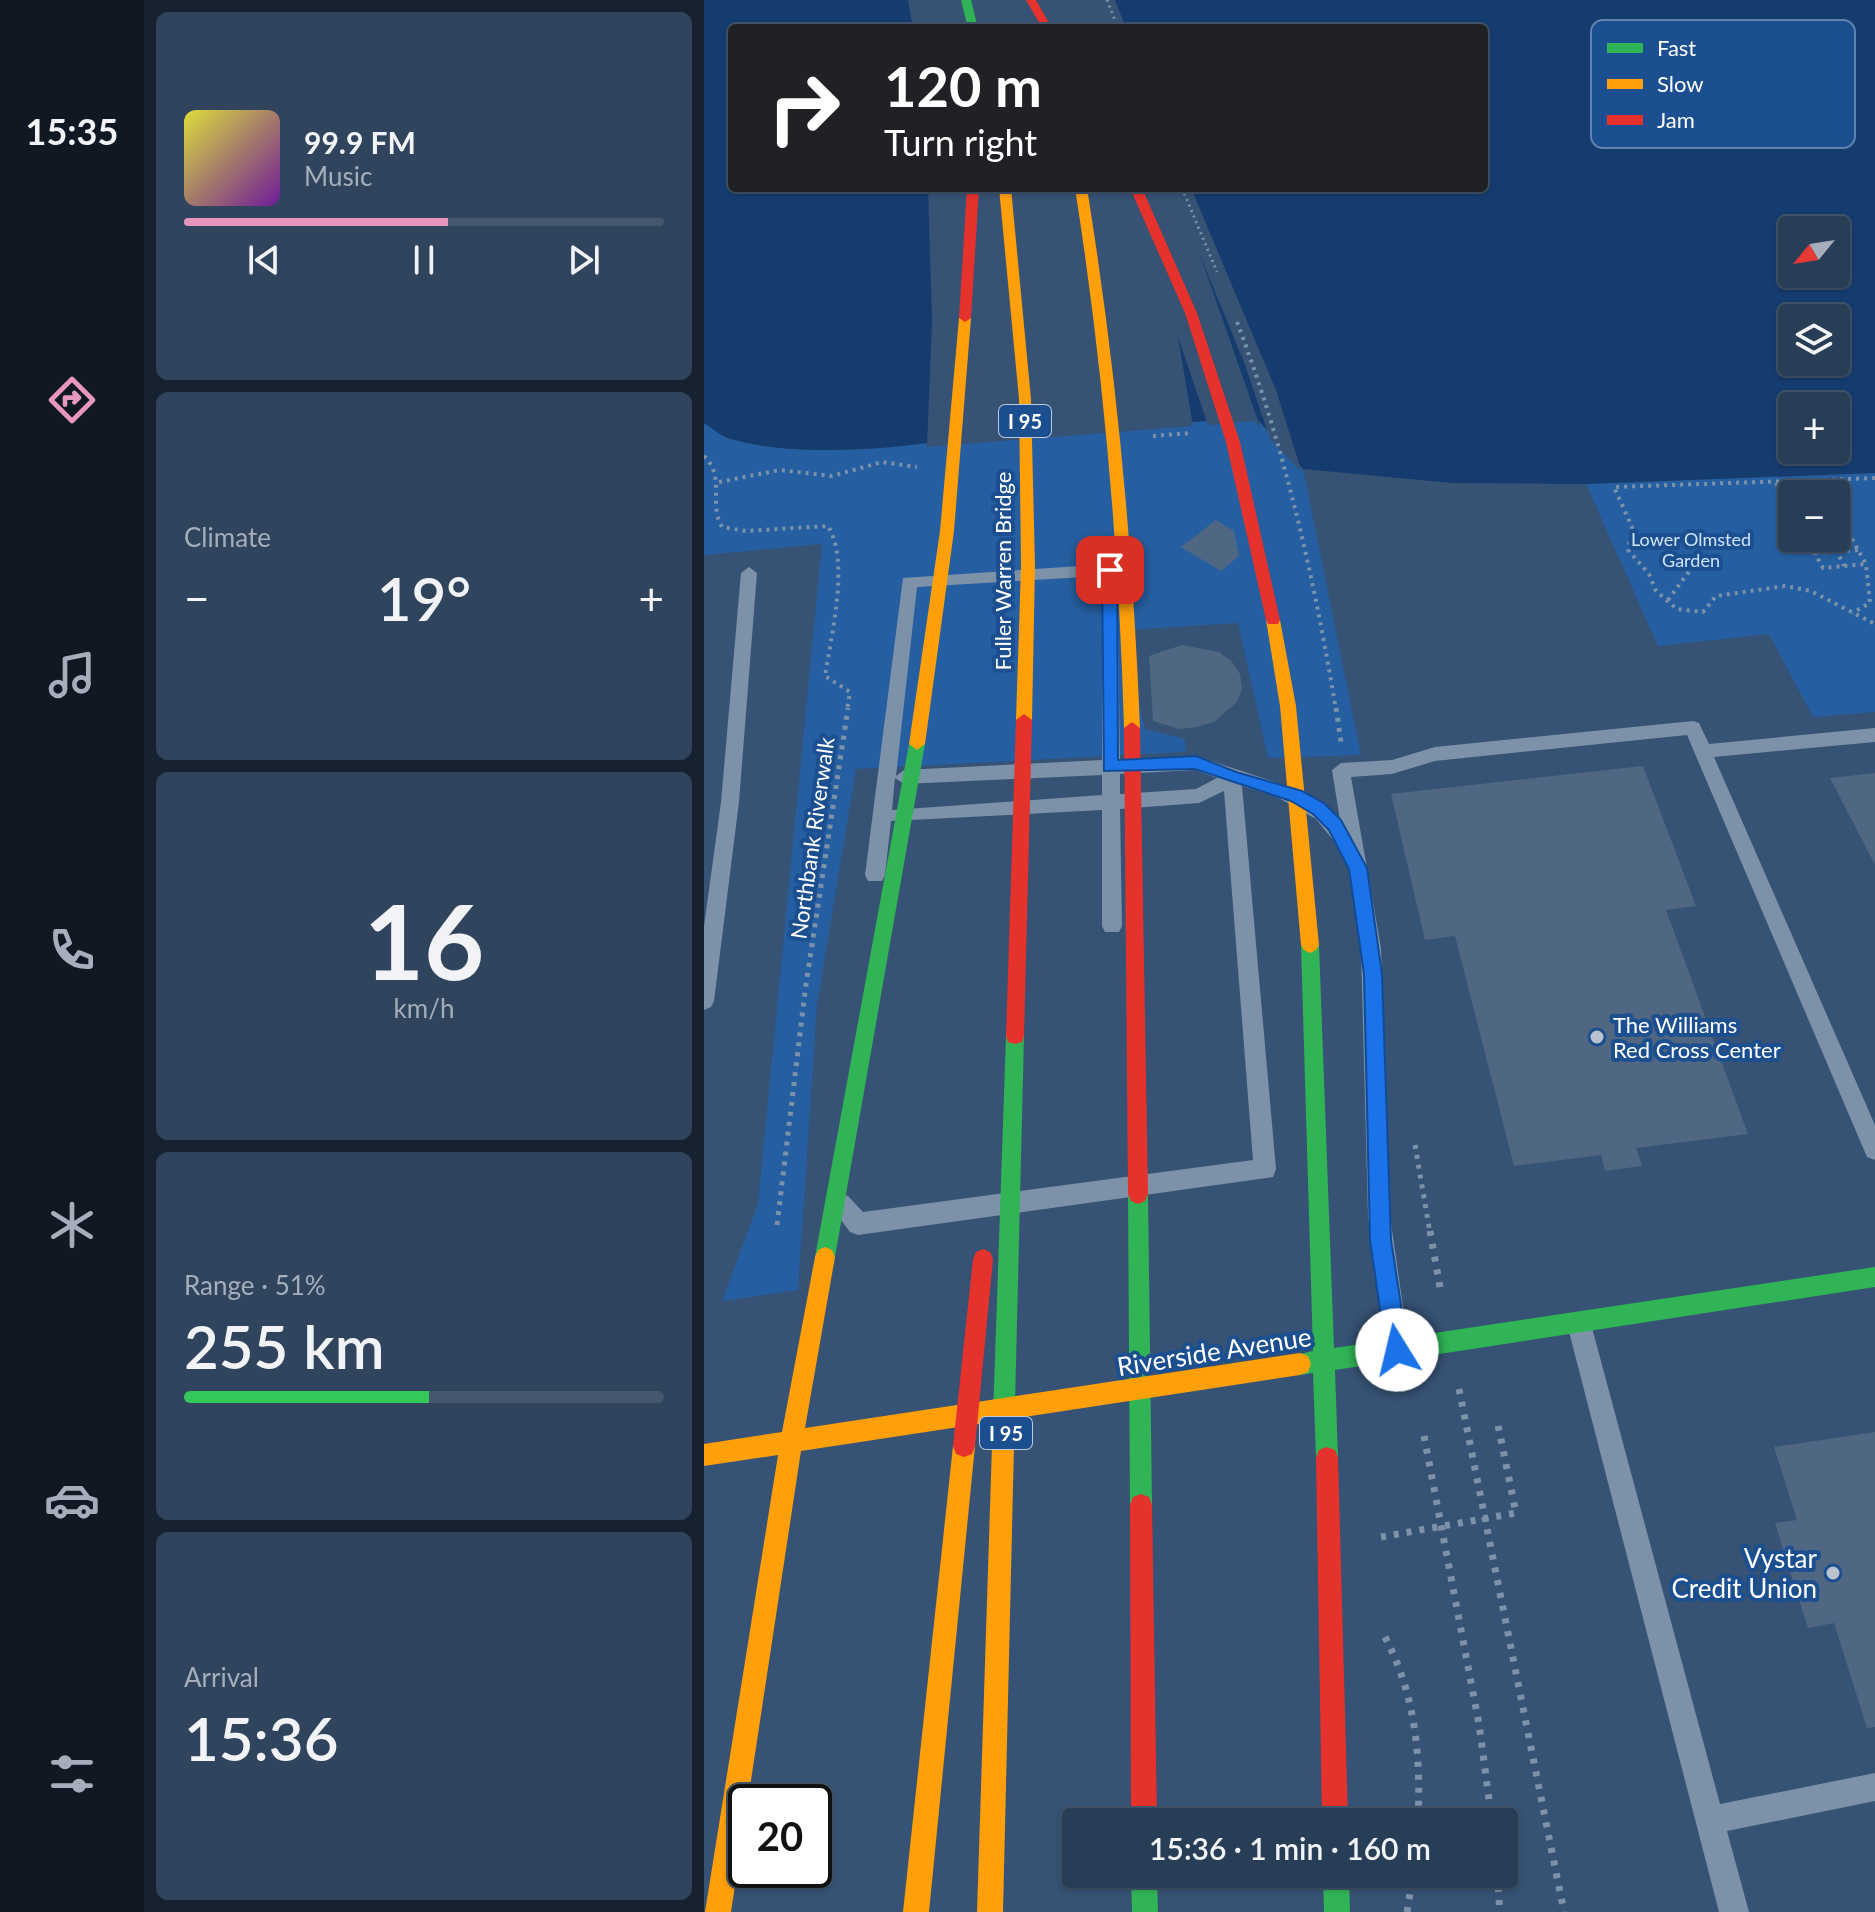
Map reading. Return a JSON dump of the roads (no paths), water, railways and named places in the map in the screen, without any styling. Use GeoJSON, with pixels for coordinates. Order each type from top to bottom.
{"type":"FeatureCollection","features":[{"type":"Feature","properties":{"kind":"main road"},"geometry":{"type":"LineString","coordinates":[[966,0],[972,24]]}},
{"type":"Feature","properties":{"kind":"main road"},"geometry":{"type":"LineString","coordinates":[[1031,0],[1039,24]]}},
{"type":"Feature","properties":{"kind":"main road"},"geometry":{"type":"LineString","coordinates":[[1031,0],[1045,24]]}},
{"type":"Feature","properties":{"kind":"main road"},"geometry":{"type":"LineString","coordinates":[[718,1912],[791,1441],[931,666],[953,494],[973,192]]}},
{"type":"Feature","properties":{"kind":"main road","name":"Fuller Warren Bridge"},"geometry":{"type":"LineString","coordinates":[[1005,192],[1020,329],[1027,478],[1027,654],[1015,955]]}},
{"type":"Feature","properties":{"kind":"main road"},"geometry":{"type":"LineString","coordinates":[[1082,192],[1109,366],[1123,511],[1134,724],[1144,1808]]}},
{"type":"Feature","properties":{"kind":"main road"},"geometry":{"type":"LineString","coordinates":[[1138,192],[1196,328],[1240,463],[1277,632],[1297,765],[1317,1022],[1335,1808]]}},
{"type":"Feature","properties":{"kind":"main road"},"geometry":{"type":"LineString","coordinates":[[916,1912],[1015,955]]}},
{"type":"Feature","properties":{"kind":"main road","name":"I 95"},"geometry":{"type":"LineString","coordinates":[[990,1912],[1005,1483],[1015,955]]}},
{"type":"Feature","properties":{"kind":"main road","name":"Riverside Avenue"},"geometry":{"type":"LineString","coordinates":[[704,1455],[1875,1277]]}},
{"type":"Feature","properties":{"kind":"main road"},"geometry":{"type":"LineString","coordinates":[[1144,1888],[1145,1912]]}},
{"type":"Feature","properties":{"kind":"main road"},"geometry":{"type":"LineString","coordinates":[[1336,1888],[1337,1912]]}},
{"type":"Feature","properties":{"kind":"lane"},"geometry":{"type":"LineString","coordinates":[[1113,941],[1109,766],[1110,570],[909,582],[837,1200],[848,1217],[858,1224],[1117,1182],[1265,1169],[1232,778]]}},
{"type":"Feature","properties":{"kind":"lane"},"geometry":{"type":"LineString","coordinates":[[704,1001],[730,802],[749,573]]}},
{"type":"Feature","properties":{"kind":"lane"},"geometry":{"type":"LineString","coordinates":[[1397,1350],[1379,1228],[1373,974],[1341,770],[1392,767],[1435,754],[1693,728],[1875,1150]]}},
{"type":"Feature","properties":{"kind":"lane"},"geometry":{"type":"LineString","coordinates":[[1703,751],[1875,735]]}},
{"type":"Feature","properties":{"kind":"lane"},"geometry":{"type":"LineString","coordinates":[[886,778],[1196,763],[1232,778],[1277,789],[1319,809],[1346,842],[1358,868]]}},
{"type":"Feature","properties":{"kind":"lane"},"geometry":{"type":"LineString","coordinates":[[881,817],[1199,796],[1232,778]]}},
{"type":"Feature","properties":{"kind":"lane"},"geometry":{"type":"LineString","coordinates":[[1578,1322],[1734,1912]]}},
{"type":"Feature","properties":{"kind":"lane"},"geometry":{"type":"LineString","coordinates":[[1709,1820],[1875,1787]]}},
{"type":"Feature","properties":{"kind":"place","name":"The Williams Red Cross Center"},"geometry":{"type":"Point","coordinates":[1597,1037]}},
{"type":"Feature","properties":{"kind":"place","name":"Vystar Credit Union"},"geometry":{"type":"Point","coordinates":[1833,1573]}},
{"type":"Feature","properties":{"kind":"park label","name":"Lower Olmsted Garden"},"geometry":{"type":"Point","coordinates":[1691,549]}}]}
